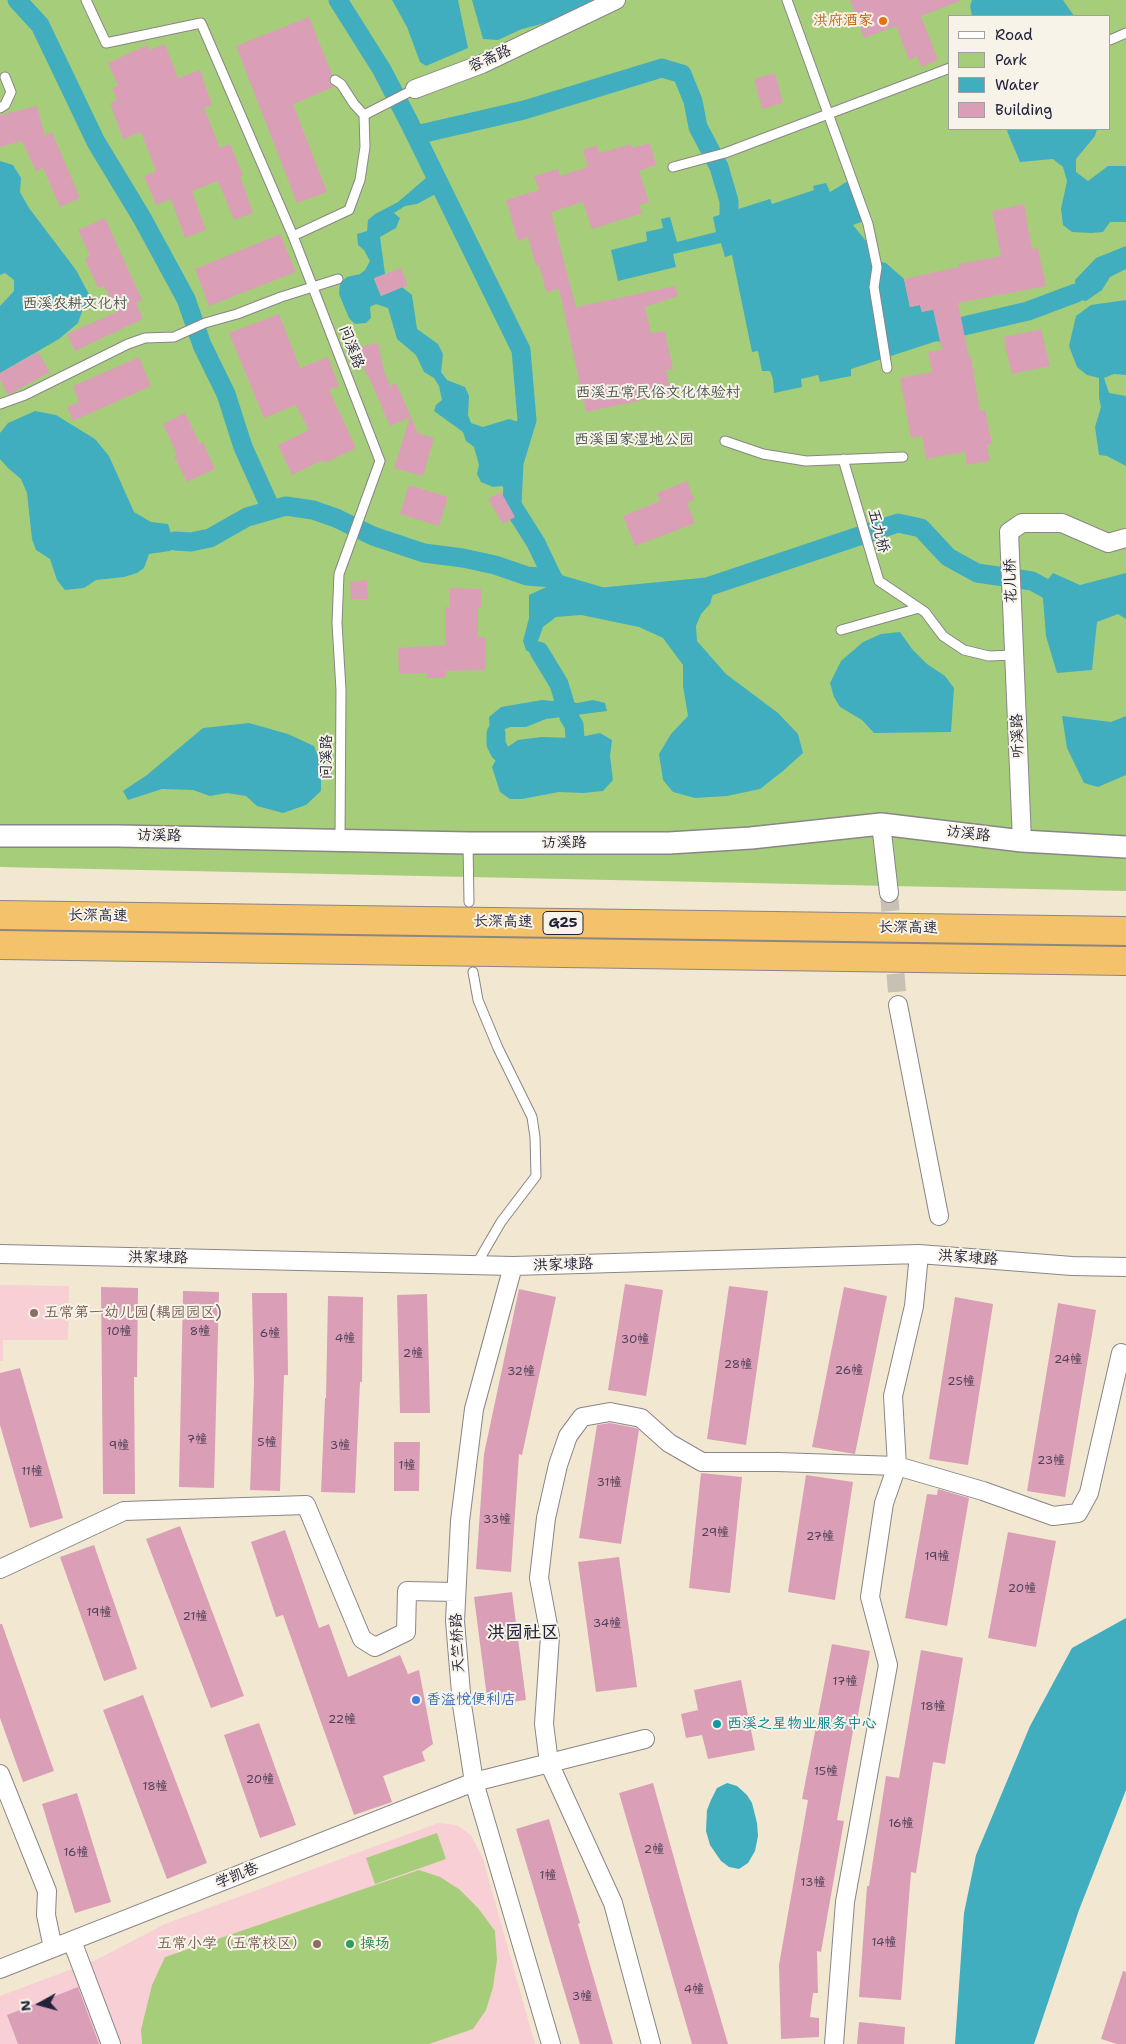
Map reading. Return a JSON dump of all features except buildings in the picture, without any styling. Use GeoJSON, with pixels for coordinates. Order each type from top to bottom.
{"type":"FeatureCollection","features":[{"type":"Feature","properties":{"kind":"highway","name":"长深高速"},"geometry":{"type":"LineString","coordinates":[[0,915],[1126,931]]}},
{"type":"Feature","properties":{"kind":"highway","name":"长深高速"},"geometry":{"type":"LineString","coordinates":[[0,945],[1126,961]]}},
{"type":"Feature","properties":{"kind":"street","name":"容斋路"},"geometry":{"type":"LineString","coordinates":[[415,89],[482,64],[616,0]]}},
{"type":"Feature","properties":{"kind":"street","name":"花儿桥"},"geometry":{"type":"LineString","coordinates":[[1013,631],[1009,532],[1022,523],[1062,523],[1108,543],[1126,538]]}},
{"type":"Feature","properties":{"kind":"street","name":"听溪路"},"geometry":{"type":"LineString","coordinates":[[1013,631],[1022,841]]}},
{"type":"Feature","properties":{"kind":"street","name":"访溪路"},"geometry":{"type":"LineString","coordinates":[[0,836],[340,839],[468,843],[669,843],[751,838],[881,824],[1022,841],[1126,847]]}},
{"type":"Feature","properties":{"kind":"street"},"geometry":{"type":"LineString","coordinates":[[881,824],[889,893]]}},
{"type":"Feature","properties":{"kind":"street"},"geometry":{"type":"LineString","coordinates":[[898,1005],[939,1216]]}},
{"type":"Feature","properties":{"kind":"street","name":"洪家埭路"},"geometry":{"type":"LineString","coordinates":[[0,1254],[513,1266],[919,1254],[1072,1266],[1126,1267]]}},
{"type":"Feature","properties":{"kind":"street"},"geometry":{"type":"LineString","coordinates":[[834,2044],[845,1902],[888,1665],[870,1597],[884,1504],[897,1466],[893,1396],[914,1306],[919,1254]]}},
{"type":"Feature","properties":{"kind":"street","name":"天竺桥路"},"geometry":{"type":"LineString","coordinates":[[513,1266],[474,1409],[460,1521],[455,1622],[462,1695],[474,1782],[551,2044]]}},
{"type":"Feature","properties":{"kind":"street"},"geometry":{"type":"LineString","coordinates":[[651,2044],[613,1903],[549,1763],[544,1724],[550,1636],[539,1578],[546,1518],[558,1465],[568,1436],[582,1417],[610,1412],[641,1418],[669,1442],[702,1462],[777,1462],[897,1466],[983,1491],[1053,1516],[1078,1513],[1089,1493],[1121,1353]]}},
{"type":"Feature","properties":{"kind":"street"},"geometry":{"type":"LineString","coordinates":[[0,1570],[124,1511],[306,1505],[362,1639],[375,1647],[406,1632],[407,1591],[456,1592]]}},
{"type":"Feature","properties":{"kind":"street","name":"学凯巷"},"geometry":{"type":"LineString","coordinates":[[0,1969],[474,1782],[645,1739]]}},
{"type":"Feature","properties":{"kind":"street"},"geometry":{"type":"LineString","coordinates":[[0,1774],[47,1891],[46,1915],[53,1948]]}},
{"type":"Feature","properties":{"kind":"street"},"geometry":{"type":"LineString","coordinates":[[72,1941],[111,2044]]}},
{"type":"Feature","properties":{"kind":"lane","name":"问溪路"},"geometry":{"type":"LineString","coordinates":[[86,0],[106,43],[201,23],[293,236],[380,461],[339,574],[337,623],[341,690],[340,839]]}},
{"type":"Feature","properties":{"kind":"lane"},"geometry":{"type":"LineString","coordinates":[[787,0],[868,224],[877,268],[874,287],[887,368]]}},
{"type":"Feature","properties":{"kind":"lane"},"geometry":{"type":"LineString","coordinates":[[1111,40],[1126,33]]}},
{"type":"Feature","properties":{"kind":"lane"},"geometry":{"type":"LineString","coordinates":[[673,167],[725,153],[948,69]]}},
{"type":"Feature","properties":{"kind":"lane"},"geometry":{"type":"LineString","coordinates":[[0,108],[5,105],[11,92],[5,77]]}},
{"type":"Feature","properties":{"kind":"lane"},"geometry":{"type":"LineString","coordinates":[[293,236],[349,210],[360,180],[365,147],[364,115],[341,84],[335,80]]}},
{"type":"Feature","properties":{"kind":"lane","name":"容斋路"},"geometry":{"type":"LineString","coordinates":[[364,115],[415,89]]}},
{"type":"Feature","properties":{"kind":"lane"},"geometry":{"type":"LineString","coordinates":[[0,404],[25,395],[128,344],[145,338],[174,337],[205,323],[338,279]]}},
{"type":"Feature","properties":{"kind":"lane"},"geometry":{"type":"LineString","coordinates":[[725,441],[763,454],[806,461],[903,457]]}},
{"type":"Feature","properties":{"kind":"lane","name":"五九桥"},"geometry":{"type":"LineString","coordinates":[[843,459],[879,581],[925,612],[943,636],[964,650],[989,656],[1014,655]]}},
{"type":"Feature","properties":{"kind":"lane"},"geometry":{"type":"LineString","coordinates":[[841,630],[920,608]]}},
{"type":"Feature","properties":{"kind":"lane"},"geometry":{"type":"LineString","coordinates":[[468,843],[469,902]]}},
{"type":"Feature","properties":{"kind":"lane"},"geometry":{"type":"LineString","coordinates":[[473,972],[481,1008],[498,1048],[532,1117],[535,1137],[536,1176],[501,1222],[476,1265]]}},
{"type":"Feature","properties":{"kind":"shaded area","name":"五常第一幼儿园(耦园园区)"},"geometry":{"type":"Polygon","coordinates":[[[0,1285],[69,1286],[68,1340],[3,1340],[3,1361],[0,1361],[0,1285]]]}},
{"type":"Feature","properties":{"kind":"shaded area","name":"操场"},"geometry":{"type":"Polygon","coordinates":[[[438,1823],[457,1825],[471,1835],[483,1859],[535,2044],[0,2044],[0,1996],[96,1960],[165,1924],[438,1823]]]}},
{"type":"Feature","properties":{"kind":"green space","name":"西溪国家湿地公园"},"geometry":{"type":"Polygon","coordinates":[[[0,0],[1126,0],[1126,891],[0,867],[0,0]]]}},
{"type":"Feature","properties":{"kind":"green space"},"geometry":{"type":"Polygon","coordinates":[[[437,1833],[446,1859],[375,1884],[366,1858],[437,1833]]]}},
{"type":"Feature","properties":{"kind":"green space","name":"操场"},"geometry":{"type":"Polygon","coordinates":[[[419,1870],[440,1877],[459,1889],[478,1908],[495,1931],[497,1960],[493,1987],[486,2010],[473,2029],[429,2044],[142,2044],[141,2030],[152,1985],[165,1957],[419,1870]]]}},
{"type":"Feature","properties":{"kind":"water"},"geometry":{"type":"Polygon","coordinates":[[[392,0],[458,0],[468,48],[426,66],[420,62],[407,27],[392,0]]]}},
{"type":"Feature","properties":{"kind":"water"},"geometry":{"type":"Polygon","coordinates":[[[472,0],[597,0],[553,21],[522,29],[498,40],[483,39],[472,0]]]}},
{"type":"Feature","properties":{"kind":"water"},"geometry":{"type":"Polygon","coordinates":[[[972,0],[1063,0],[1073,15],[972,15],[970,6],[972,0]]]}},
{"type":"Feature","properties":{"kind":"water"},"geometry":{"type":"Polygon","coordinates":[[[1097,130],[1095,136],[1076,159],[1076,172],[1088,181],[1108,166],[1126,166],[1126,222],[1110,222],[1103,232],[1072,232],[1063,225],[1061,209],[1067,181],[1063,167],[1053,159],[1020,162],[1007,131],[1097,130]]]}},
{"type":"Feature","properties":{"kind":"water"},"geometry":{"type":"Polygon","coordinates":[[[0,161],[13,165],[21,178],[20,192],[29,208],[76,270],[91,298],[83,309],[78,323],[59,339],[0,373],[0,306],[14,291],[14,280],[5,273],[0,275],[0,161]]]}},
{"type":"Feature","properties":{"kind":"water"},"geometry":{"type":"Polygon","coordinates":[[[434,171],[443,190],[417,204],[405,206],[394,213],[400,218],[396,228],[380,237],[385,274],[374,279],[381,296],[402,287],[412,295],[417,329],[438,344],[443,354],[441,372],[447,380],[465,387],[469,396],[468,415],[471,423],[483,427],[509,419],[526,424],[514,463],[513,496],[502,486],[493,487],[481,482],[477,474],[479,465],[474,447],[466,441],[463,432],[434,411],[436,405],[442,400],[439,386],[434,378],[424,372],[416,355],[397,339],[388,308],[376,304],[370,307],[371,318],[366,323],[355,324],[349,318],[339,294],[340,283],[347,277],[360,274],[365,270],[370,261],[364,250],[358,245],[357,234],[367,231],[368,220],[375,214],[398,202],[434,171]]]}},
{"type":"Feature","properties":{"kind":"water"},"geometry":{"type":"Polygon","coordinates":[[[848,181],[864,221],[853,225],[866,241],[872,260],[886,263],[904,279],[910,307],[920,305],[922,312],[937,309],[940,340],[851,369],[851,376],[820,382],[818,375],[801,379],[802,387],[774,393],[773,379],[770,371],[762,371],[758,351],[752,352],[732,255],[725,257],[721,243],[673,254],[676,267],[618,281],[611,250],[647,241],[646,232],[663,228],[661,219],[670,217],[677,242],[716,232],[713,217],[770,199],[772,204],[814,190],[813,186],[826,183],[830,192],[848,181]]]}},
{"type":"Feature","properties":{"kind":"water"},"geometry":{"type":"Polygon","coordinates":[[[1126,246],[1126,269],[1110,277],[1102,290],[1086,301],[1076,299],[1075,280],[1096,258],[1126,246]]]}},
{"type":"Feature","properties":{"kind":"water"},"geometry":{"type":"Polygon","coordinates":[[[1126,300],[1126,375],[1114,374],[1104,378],[1109,393],[1126,396],[1126,466],[1107,456],[1099,455],[1095,427],[1101,407],[1099,378],[1087,375],[1077,367],[1069,346],[1076,316],[1091,305],[1126,300]]]}},
{"type":"Feature","properties":{"kind":"water"},"geometry":{"type":"Polygon","coordinates":[[[35,411],[56,415],[95,439],[109,456],[134,512],[151,522],[168,524],[175,546],[170,551],[149,554],[144,568],[137,573],[124,577],[96,580],[84,588],[65,590],[57,580],[50,559],[36,550],[32,539],[27,493],[21,479],[0,459],[0,433],[8,423],[35,411]]]}},
{"type":"Feature","properties":{"kind":"water"},"geometry":{"type":"Polygon","coordinates":[[[1053,573],[1080,585],[1126,573],[1126,619],[1118,614],[1097,622],[1092,670],[1057,673],[1046,636],[1042,587],[1053,573]]]}},
{"type":"Feature","properties":{"kind":"water"},"geometry":{"type":"Polygon","coordinates":[[[555,583],[603,597],[716,584],[710,604],[701,614],[696,626],[697,641],[726,674],[778,713],[798,734],[803,753],[760,789],[727,796],[695,798],[673,792],[663,780],[659,754],[671,734],[688,716],[683,686],[683,665],[663,638],[639,627],[581,615],[556,617],[543,627],[538,641],[539,651],[532,654],[526,650],[523,641],[529,618],[529,595],[555,583]]]}},
{"type":"Feature","properties":{"kind":"water"},"geometry":{"type":"Polygon","coordinates":[[[900,632],[912,649],[927,664],[945,676],[954,688],[951,732],[874,733],[862,720],[840,707],[834,697],[830,683],[841,661],[863,642],[881,634],[900,632]]]}},
{"type":"Feature","properties":{"kind":"water"},"geometry":{"type":"Polygon","coordinates":[[[542,700],[577,703],[593,700],[605,703],[607,711],[546,719],[526,727],[510,727],[490,735],[489,717],[501,707],[542,700]]]}},
{"type":"Feature","properties":{"kind":"water"},"geometry":{"type":"Polygon","coordinates":[[[1062,716],[1111,722],[1126,716],[1126,775],[1098,787],[1084,783],[1067,748],[1062,716]]]}},
{"type":"Feature","properties":{"kind":"water"},"geometry":{"type":"Polygon","coordinates":[[[249,723],[288,734],[314,746],[321,764],[321,791],[306,805],[283,813],[257,806],[246,796],[227,793],[210,796],[193,790],[162,789],[128,800],[123,791],[147,775],[203,728],[249,723]]]}},
{"type":"Feature","properties":{"kind":"water"},"geometry":{"type":"Polygon","coordinates":[[[600,733],[612,740],[610,756],[613,780],[603,791],[583,793],[559,792],[522,799],[510,799],[500,792],[492,767],[500,752],[518,740],[541,737],[575,738],[600,733]]]}},
{"type":"Feature","properties":{"kind":"water"},"geometry":{"type":"Polygon","coordinates":[[[1126,1618],[1126,1790],[1079,1910],[1034,2044],[955,2044],[964,1913],[976,1855],[1030,1726],[1072,1648],[1126,1618]]]}},
{"type":"Feature","properties":{"kind":"water"},"geometry":{"type":"Polygon","coordinates":[[[727,1783],[737,1786],[747,1795],[752,1803],[757,1823],[758,1836],[755,1851],[748,1863],[739,1869],[729,1867],[721,1861],[710,1845],[706,1831],[707,1810],[711,1800],[717,1788],[727,1783]]]}},
{"type":"Feature","properties":{"kind":"waterway"},"geometry":{"type":"LineString","coordinates":[[17,0],[40,25],[96,142],[142,218],[186,299],[202,345],[226,394],[243,447],[271,509]]}},
{"type":"Feature","properties":{"kind":"waterway"},"geometry":{"type":"LineString","coordinates":[[338,0],[382,70],[521,350],[527,420],[514,463],[512,505],[536,543],[555,583],[603,597],[707,587],[898,523],[921,528],[948,557],[977,573],[1032,581],[1054,593],[1065,594]]}},
{"type":"Feature","properties":{"kind":"waterway"},"geometry":{"type":"LineString","coordinates":[[416,135],[524,110],[662,68],[682,74],[693,101],[698,127],[719,167],[729,201],[729,213],[735,238]]}},
{"type":"Feature","properties":{"kind":"waterway"},"geometry":{"type":"LineString","coordinates":[[938,332],[1028,311],[1076,293]]}},
{"type":"Feature","properties":{"kind":"waterway"},"geometry":{"type":"LineString","coordinates":[[175,541],[191,542],[210,538],[247,517],[286,506],[313,510],[336,518],[373,536],[424,553],[463,558],[495,565],[527,576],[553,578]]}},
{"type":"Feature","properties":{"kind":"waterway"},"geometry":{"type":"LineString","coordinates":[[539,651],[559,684],[569,717],[574,725],[575,738]]}},
{"type":"Feature","properties":{"kind":"waterway"},"geometry":{"type":"LineString","coordinates":[[496,733],[496,744],[500,752]]}},
{"type":"Feature","properties":{"kind":"tunnel"},"geometry":{"type":"LineString","coordinates":[[889,893],[898,1005]]}},
{"type":"Feature","properties":{"kind":"place","name":"洪府酒家"},"geometry":{"type":"Point","coordinates":[883,21]}},
{"type":"Feature","properties":{"kind":"place","name":"五常第一幼儿园(耦园园区)"},"geometry":{"type":"Point","coordinates":[34,1313]}},
{"type":"Feature","properties":{"kind":"place","name":"香溢悦便利店"},"geometry":{"type":"Point","coordinates":[416,1700]}},
{"type":"Feature","properties":{"kind":"place","name":"西溪之星物业服务中心"},"geometry":{"type":"Point","coordinates":[717,1724]}},
{"type":"Feature","properties":{"kind":"place","name":"五常小学（五常校区）"},"geometry":{"type":"Point","coordinates":[317,1944]}},
{"type":"Feature","properties":{"kind":"place","name":"操场"},"geometry":{"type":"Point","coordinates":[350,1944]}},
{"type":"Feature","properties":{"kind":"district","name":"洪园社区"},"geometry":{"type":"Point","coordinates":[523,1633]}},
{"type":"Feature","properties":{"kind":"park label","name":"西溪农耕文化村"},"geometry":{"type":"Point","coordinates":[75,304]}},
{"type":"Feature","properties":{"kind":"park label","name":"西溪五常民俗文化体验村"},"geometry":{"type":"Point","coordinates":[658,393]}}]}
